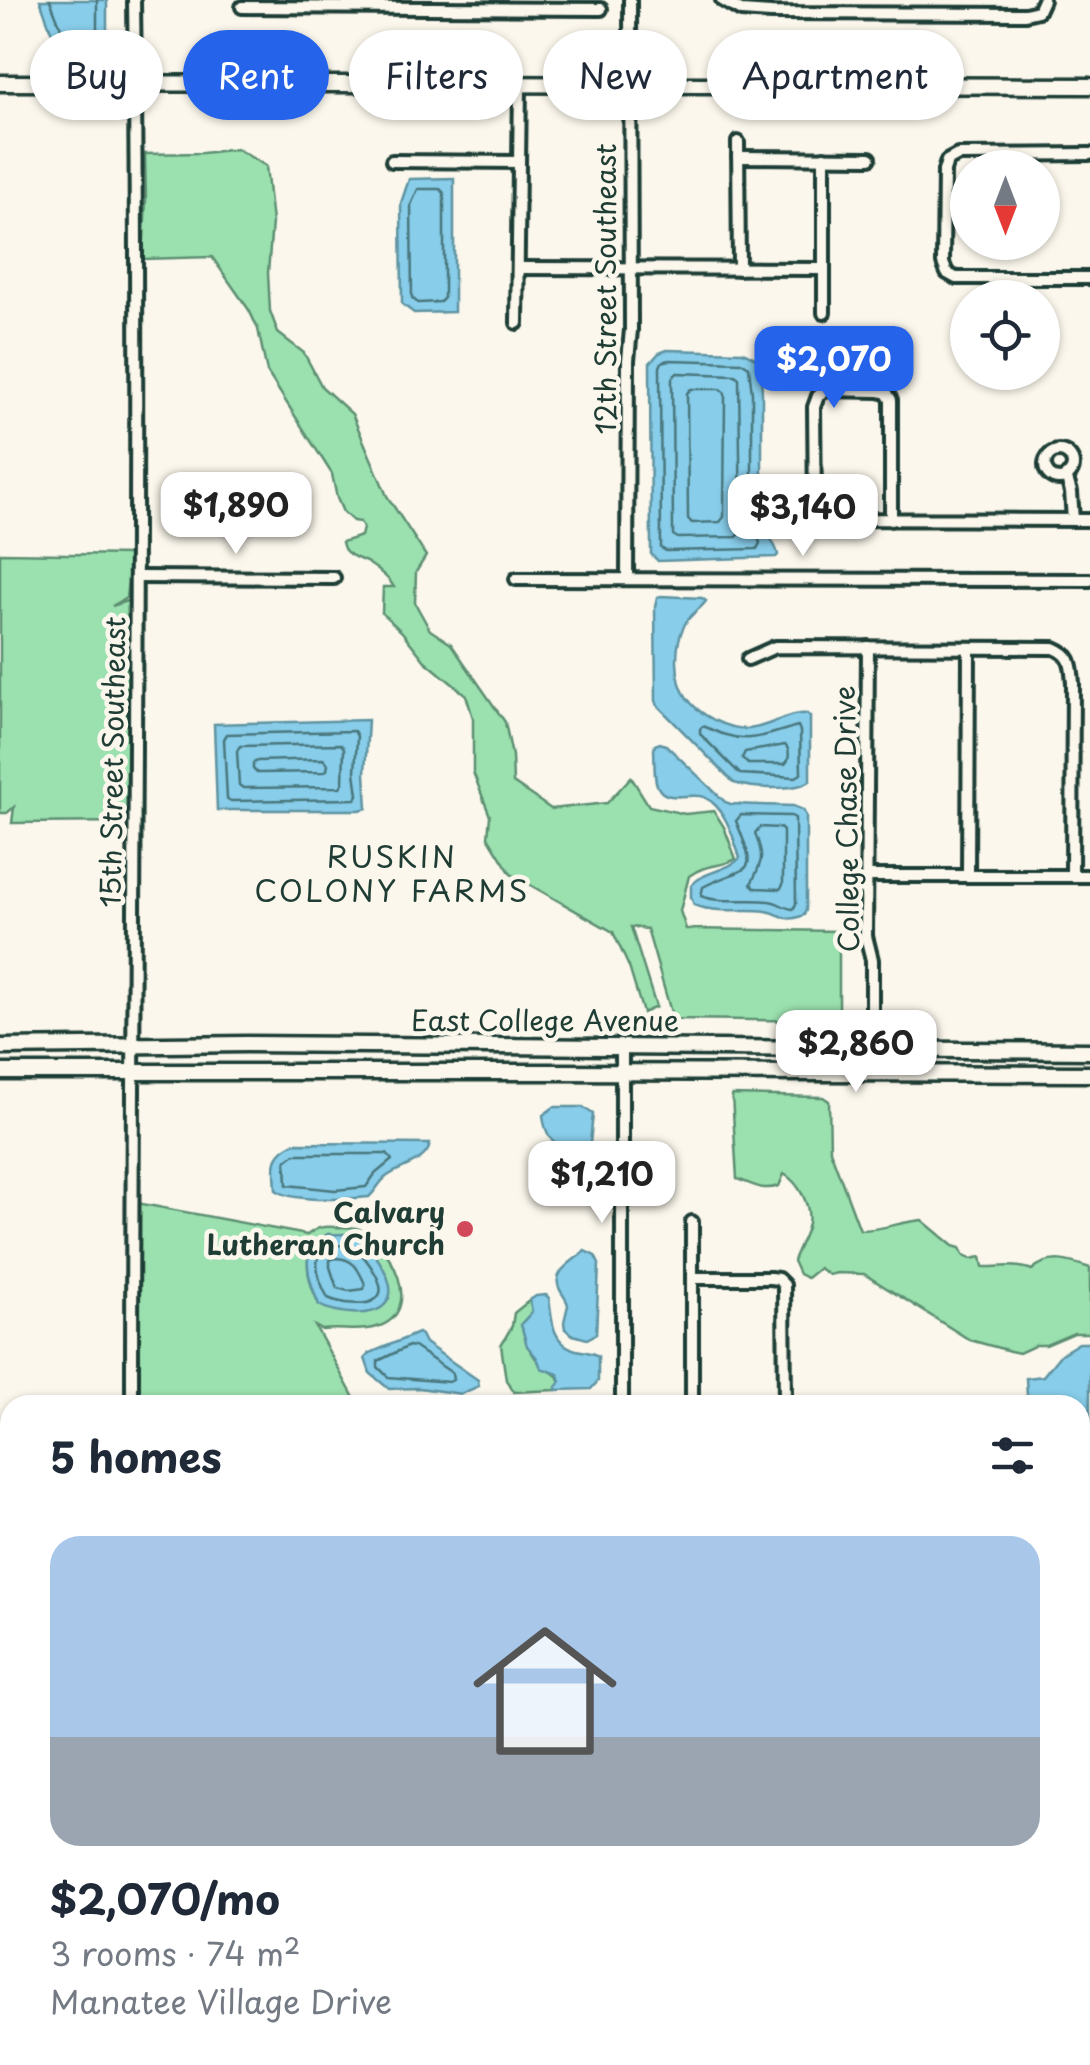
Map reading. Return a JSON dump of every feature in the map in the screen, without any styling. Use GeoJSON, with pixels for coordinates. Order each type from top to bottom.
{"type":"FeatureCollection","features":[{"type":"Feature","properties":{"kind":"main road"},"geometry":{"type":"LineString","coordinates":[[0,83],[30,83]]}},
{"type":"Feature","properties":{"kind":"main road"},"geometry":{"type":"LineString","coordinates":[[163,85],[349,84]]}},
{"type":"Feature","properties":{"kind":"main road"},"geometry":{"type":"LineString","coordinates":[[687,85],[1090,86]]}},
{"type":"Feature","properties":{"kind":"main road","name":"East College Avenue"},"geometry":{"type":"LineString","coordinates":[[0,1046],[1090,1051]]}},
{"type":"Feature","properties":{"kind":"main road","name":"East College Avenue"},"geometry":{"type":"LineString","coordinates":[[0,1072],[1030,1074],[1090,1070]]}},
{"type":"Feature","properties":{"kind":"street","name":"15th Street Southeast"},"geometry":{"type":"LineString","coordinates":[[134,0],[134,30]]}},
{"type":"Feature","properties":{"kind":"street","name":"12th Street Southeast"},"geometry":{"type":"LineString","coordinates":[[630,0],[630,30]]}},
{"type":"Feature","properties":{"kind":"street"},"geometry":{"type":"LineString","coordinates":[[722,0],[740,10],[771,13],[1025,14],[1038,10],[1043,0]]}},
{"type":"Feature","properties":{"kind":"street"},"geometry":{"type":"LineString","coordinates":[[242,7],[286,3],[554,4],[600,10]]}},
{"type":"Feature","properties":{"kind":"street","name":"15th Street Southeast"},"geometry":{"type":"LineString","coordinates":[[132,1395],[138,577],[135,120]]}},
{"type":"Feature","properties":{"kind":"street"},"geometry":{"type":"LineString","coordinates":[[517,323],[520,120]]}},
{"type":"Feature","properties":{"kind":"street","name":"12th Street Southeast"},"geometry":{"type":"LineString","coordinates":[[626,579],[629,120]]}},
{"type":"Feature","properties":{"kind":"street"},"geometry":{"type":"LineString","coordinates":[[738,142],[739,269]]}},
{"type":"Feature","properties":{"kind":"street"},"geometry":{"type":"LineString","coordinates":[[1090,154],[958,154],[948,161],[944,171],[943,264],[956,278],[1090,278]]}},
{"type":"Feature","properties":{"kind":"street"},"geometry":{"type":"LineString","coordinates":[[738,157],[870,158]]}},
{"type":"Feature","properties":{"kind":"street"},"geometry":{"type":"LineString","coordinates":[[824,158],[824,313]]}},
{"type":"Feature","properties":{"kind":"street"},"geometry":{"type":"LineString","coordinates":[[392,160],[519,162]]}},
{"type":"Feature","properties":{"kind":"street"},"geometry":{"type":"LineString","coordinates":[[518,268],[824,270]]}},
{"type":"Feature","properties":{"kind":"street"},"geometry":{"type":"LineString","coordinates":[[891,520],[891,400],[887,393],[879,391],[825,390],[814,406],[815,510],[826,520],[891,520],[1090,520]]}},
{"type":"Feature","properties":{"kind":"street"},"geometry":{"type":"LineString","coordinates":[[1066,476],[1073,520]]}},
{"type":"Feature","properties":{"kind":"street"},"geometry":{"type":"LineString","coordinates":[[138,577],[334,578]]}},
{"type":"Feature","properties":{"kind":"street"},"geometry":{"type":"LineString","coordinates":[[516,578],[1090,580]]}},
{"type":"Feature","properties":{"kind":"street"},"geometry":{"type":"LineString","coordinates":[[748,659],[774,647],[1054,648],[1065,653],[1070,660],[1073,683],[1072,876]]}},
{"type":"Feature","properties":{"kind":"street","name":"College Chase Drive"},"geometry":{"type":"LineString","coordinates":[[868,647],[866,936],[872,960],[872,1050]]}},
{"type":"Feature","properties":{"kind":"street"},"geometry":{"type":"LineString","coordinates":[[968,876],[969,649]]}},
{"type":"Feature","properties":{"kind":"street"},"geometry":{"type":"LineString","coordinates":[[867,876],[1090,876]]}},
{"type":"Feature","properties":{"kind":"street"},"geometry":{"type":"LineString","coordinates":[[622,1047],[622,1395]]}},
{"type":"Feature","properties":{"kind":"street"},"geometry":{"type":"LineString","coordinates":[[692,1222],[692,1395]]}},
{"type":"Feature","properties":{"kind":"street"},"geometry":{"type":"LineString","coordinates":[[692,1278],[770,1278],[784,1285],[785,1395]]}},
{"type":"Feature","properties":{"kind":"green space"},"geometry":{"type":"Polygon","coordinates":[[[237,149],[266,166],[272,222],[270,311],[278,333],[304,353],[322,387],[352,414],[387,496],[426,556],[416,572],[415,603],[430,630],[451,644],[505,722],[513,783],[551,809],[607,803],[631,777],[649,806],[685,814],[714,811],[736,859],[689,876],[680,911],[686,929],[839,931],[839,1021],[673,1019],[647,929],[631,927],[656,1007],[643,1013],[613,932],[511,874],[488,837],[490,816],[473,772],[473,718],[466,695],[425,661],[382,613],[383,587],[394,587],[389,580],[344,548],[342,542],[361,536],[363,528],[343,512],[332,474],[267,372],[258,329],[249,310],[212,257],[143,259],[145,154],[237,149]]]}},
{"type":"Feature","properties":{"kind":"green space"},"geometry":{"type":"Polygon","coordinates":[[[0,553],[131,555],[126,598],[112,606],[130,600],[130,822],[12,823],[14,807],[0,813],[0,553]]]}},
{"type":"Feature","properties":{"kind":"green space"},"geometry":{"type":"Polygon","coordinates":[[[732,1095],[823,1097],[829,1101],[830,1150],[860,1230],[922,1220],[960,1248],[964,1256],[981,1257],[983,1267],[1032,1270],[1060,1260],[1090,1268],[1090,1333],[1074,1333],[1019,1353],[970,1340],[864,1274],[829,1275],[819,1268],[807,1278],[799,1274],[793,1261],[808,1223],[806,1202],[784,1174],[779,1186],[773,1188],[737,1179],[732,1095]]]}},
{"type":"Feature","properties":{"kind":"green space"},"geometry":{"type":"Polygon","coordinates":[[[137,1203],[307,1235],[323,1227],[356,1228],[371,1237],[392,1262],[398,1278],[399,1307],[392,1319],[363,1330],[322,1330],[315,1326],[353,1395],[137,1395],[137,1203]],[[328,1234],[310,1245],[309,1274],[318,1302],[352,1235],[328,1234]]]}},
{"type":"Feature","properties":{"kind":"green space"},"geometry":{"type":"Polygon","coordinates":[[[530,1300],[532,1312],[521,1324],[533,1355],[561,1381],[556,1390],[514,1392],[506,1380],[501,1345],[512,1326],[514,1313],[530,1300]]]}},
{"type":"Feature","properties":{"kind":"water"},"geometry":{"type":"Polygon","coordinates":[[[40,0],[107,0],[107,30],[51,30],[40,0]]]}},
{"type":"Feature","properties":{"kind":"water"},"geometry":{"type":"Polygon","coordinates":[[[454,178],[454,312],[414,313],[402,304],[401,203],[409,179],[454,178]]]}},
{"type":"Feature","properties":{"kind":"water"},"geometry":{"type":"Polygon","coordinates":[[[667,350],[743,352],[757,359],[762,393],[762,521],[777,550],[776,557],[658,561],[651,554],[650,363],[667,350]]]}},
{"type":"Feature","properties":{"kind":"water"},"geometry":{"type":"Polygon","coordinates":[[[661,596],[706,601],[687,621],[679,641],[678,672],[687,698],[706,716],[740,728],[756,728],[807,714],[810,781],[774,788],[734,783],[658,706],[655,607],[661,596]]]}},
{"type":"Feature","properties":{"kind":"water"},"geometry":{"type":"Polygon","coordinates":[[[368,720],[367,808],[217,810],[214,724],[368,720]]]}},
{"type":"Feature","properties":{"kind":"water"},"geometry":{"type":"Polygon","coordinates":[[[660,743],[725,802],[803,810],[804,915],[787,918],[766,911],[694,905],[691,886],[740,858],[728,824],[711,801],[699,796],[668,795],[659,789],[654,750],[660,743]]]}},
{"type":"Feature","properties":{"kind":"water"},"geometry":{"type":"Polygon","coordinates":[[[554,1107],[583,1107],[593,1114],[590,1143],[572,1147],[552,1140],[543,1115],[554,1107]]]}},
{"type":"Feature","properties":{"kind":"water"},"geometry":{"type":"Polygon","coordinates":[[[294,1143],[430,1144],[423,1156],[385,1178],[369,1197],[321,1199],[295,1197],[276,1190],[277,1157],[294,1143]]]}},
{"type":"Feature","properties":{"kind":"water"},"geometry":{"type":"Polygon","coordinates":[[[328,1234],[359,1238],[378,1260],[390,1287],[386,1303],[379,1309],[347,1313],[319,1305],[309,1276],[308,1253],[310,1245],[328,1234]]]}},
{"type":"Feature","properties":{"kind":"water"},"geometry":{"type":"Polygon","coordinates":[[[585,1251],[595,1256],[599,1264],[596,1334],[587,1339],[565,1329],[568,1305],[558,1284],[561,1272],[585,1251]]]}},
{"type":"Feature","properties":{"kind":"water"},"geometry":{"type":"Polygon","coordinates":[[[546,1295],[560,1340],[573,1349],[598,1356],[598,1381],[591,1389],[556,1390],[561,1381],[558,1374],[541,1368],[527,1346],[521,1324],[532,1312],[530,1300],[546,1295]]]}},
{"type":"Feature","properties":{"kind":"water"},"geometry":{"type":"Polygon","coordinates":[[[418,1333],[425,1343],[478,1380],[479,1386],[461,1394],[419,1388],[389,1389],[370,1373],[365,1358],[370,1353],[418,1333]]]}},
{"type":"Feature","properties":{"kind":"water"},"geometry":{"type":"Polygon","coordinates":[[[1079,1343],[1090,1343],[1090,1395],[1027,1395],[1026,1378],[1043,1376],[1061,1354],[1079,1343]]]}},
{"type":"Feature","properties":{"kind":"place","name":"Calvary Lutheran Church"},"geometry":{"type":"Point","coordinates":[465,1229]}},
{"type":"Feature","properties":{"kind":"district","name":"RUSKIN COLONY FARMS"},"geometry":{"type":"Point","coordinates":[392,875]}}]}
